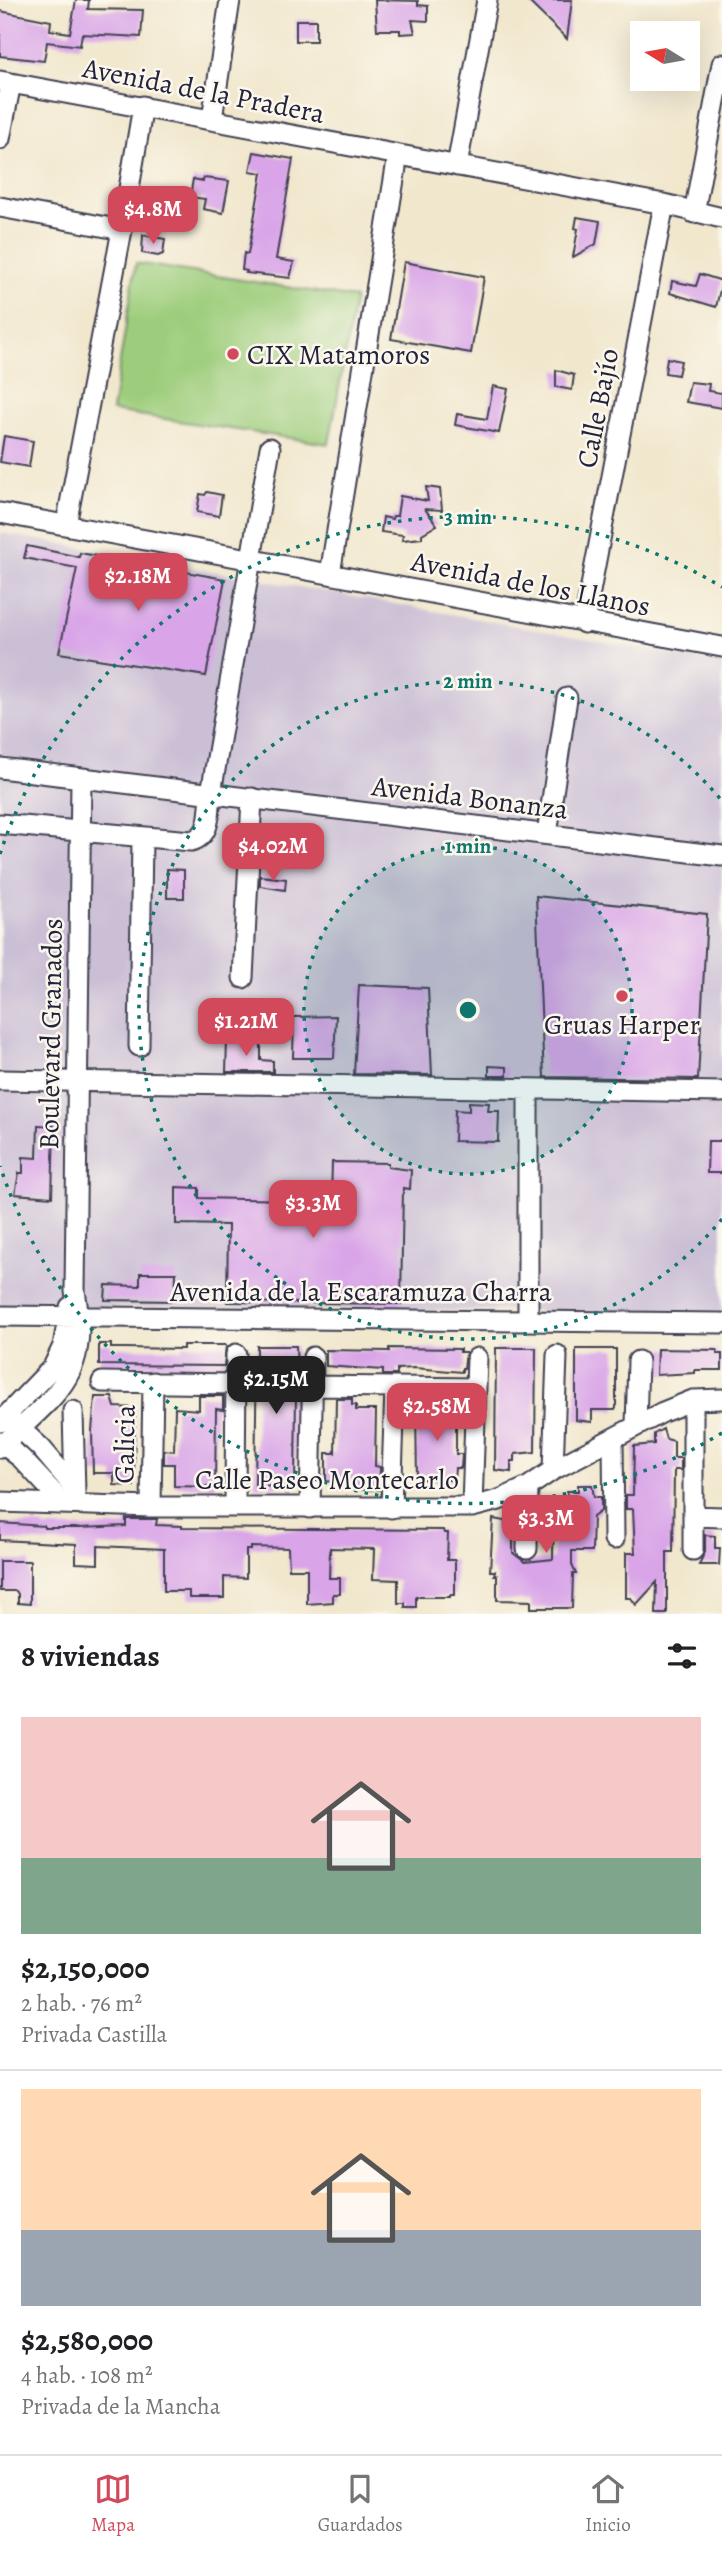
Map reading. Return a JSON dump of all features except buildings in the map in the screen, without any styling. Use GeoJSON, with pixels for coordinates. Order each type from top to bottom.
{"type":"FeatureCollection","features":[{"type":"Feature","properties":{"kind":"street"},"geometry":{"type":"LineString","coordinates":[[212,119],[230,0]]}},
{"type":"Feature","properties":{"kind":"street"},"geometry":{"type":"LineString","coordinates":[[487,0],[457,166],[664,204],[722,218]]}},
{"type":"Feature","properties":{"kind":"street"},"geometry":{"type":"LineString","coordinates":[[694,213],[722,64]]}},
{"type":"Feature","properties":{"kind":"street"},"geometry":{"type":"LineString","coordinates":[[0,139],[5,82]]}},
{"type":"Feature","properties":{"kind":"street","name":"Avenida de la Pradera"},"geometry":{"type":"LineString","coordinates":[[5,82],[457,166]]}},
{"type":"Feature","properties":{"kind":"street"},"geometry":{"type":"LineString","coordinates":[[66,525],[143,106]]}},
{"type":"Feature","properties":{"kind":"street"},"geometry":{"type":"LineString","coordinates":[[330,574],[398,155]]}},
{"type":"Feature","properties":{"kind":"street","name":"Calle Bajío"},"geometry":{"type":"LineString","coordinates":[[584,623],[664,204]]}},
{"type":"Feature","properties":{"kind":"street"},"geometry":{"type":"LineString","coordinates":[[0,207],[122,230]]}},
{"type":"Feature","properties":{"kind":"street"},"geometry":{"type":"LineString","coordinates":[[0,824],[191,841],[198,839],[208,825],[211,793],[270,448]]}},
{"type":"Feature","properties":{"kind":"street"},"geometry":{"type":"LineString","coordinates":[[0,513],[251,559]]}},
{"type":"Feature","properties":{"kind":"street","name":"Avenida de los Llanos"},"geometry":{"type":"LineString","coordinates":[[251,559],[722,647]]}},
{"type":"Feature","properties":{"kind":"street"},"geometry":{"type":"LineString","coordinates":[[547,834],[567,698]]}},
{"type":"Feature","properties":{"kind":"street","name":"Avenida Bonanza"},"geometry":{"type":"LineString","coordinates":[[0,768],[722,856]]}},
{"type":"Feature","properties":{"kind":"street","name":"Boulevard Granados"},"geometry":{"type":"LineString","coordinates":[[1,1445],[7,1419],[50,1401],[69,1376],[80,1344],[73,1317],[81,778]]}},
{"type":"Feature","properties":{"kind":"street"},"geometry":{"type":"LineString","coordinates":[[243,978],[252,798]]}},
{"type":"Feature","properties":{"kind":"street"},"geometry":{"type":"LineString","coordinates":[[139,1046],[142,837]]}},
{"type":"Feature","properties":{"kind":"street"},"geometry":{"type":"LineString","coordinates":[[0,1080],[722,1093]]}},
{"type":"Feature","properties":{"kind":"street"},"geometry":{"type":"LineString","coordinates":[[527,1090],[528,1320]]}},
{"type":"Feature","properties":{"kind":"street","name":"Avenida de la Escaramuza Charra"},"geometry":{"type":"LineString","coordinates":[[0,1316],[722,1323]]}},
{"type":"Feature","properties":{"kind":"street"},"geometry":{"type":"LineString","coordinates":[[235,1507],[236,1354]]}},
{"type":"Feature","properties":{"kind":"street"},"geometry":{"type":"LineString","coordinates":[[553,1470],[557,1355]]}},
{"type":"Feature","properties":{"kind":"street"},"geometry":{"type":"LineString","coordinates":[[310,1508],[313,1357]]}},
{"type":"Feature","properties":{"kind":"street"},"geometry":{"type":"LineString","coordinates":[[472,1507],[477,1358]]}},
{"type":"Feature","properties":{"kind":"street"},"geometry":{"type":"LineString","coordinates":[[636,1425],[638,1361]]}},
{"type":"Feature","properties":{"kind":"street"},"geometry":{"type":"LineString","coordinates":[[102,1381],[234,1384]]}},
{"type":"Feature","properties":{"kind":"street","name":"Galicia"},"geometry":{"type":"LineString","coordinates":[[151,1507],[153,1382]]}},
{"type":"Feature","properties":{"kind":"street"},"geometry":{"type":"LineString","coordinates":[[313,1387],[475,1388]]}},
{"type":"Feature","properties":{"kind":"street"},"geometry":{"type":"LineString","coordinates":[[391,1508],[395,1388]]}},
{"type":"Feature","properties":{"kind":"street","name":"Calle Paseo Montecarlo"},"geometry":{"type":"LineString","coordinates":[[0,1502],[71,1498],[151,1507],[472,1507],[499,1500],[528,1487],[553,1470],[636,1425],[694,1400],[722,1399]]}},
{"type":"Feature","properties":{"kind":"street"},"geometry":{"type":"LineString","coordinates":[[693,1550],[694,1400]]}},
{"type":"Feature","properties":{"kind":"street"},"geometry":{"type":"LineString","coordinates":[[71,1498],[73,1411]]}},
{"type":"Feature","properties":{"kind":"street"},"geometry":{"type":"LineString","coordinates":[[7,1419],[41,1448],[71,1498]]}},
{"type":"Feature","properties":{"kind":"street"},"geometry":{"type":"LineString","coordinates":[[613,1439],[614,1539]]}},
{"type":"Feature","properties":{"kind":"street"},"geometry":{"type":"LineString","coordinates":[[1,1445],[71,1498]]}},
{"type":"Feature","properties":{"kind":"street"},"geometry":{"type":"LineString","coordinates":[[527,1549],[528,1487]]}},
{"type":"Feature","properties":{"kind":"street"},"geometry":{"type":"LineString","coordinates":[[694,1516],[722,1517]]}},
{"type":"Feature","properties":{"kind":"shaded area"},"geometry":{"type":"Polygon","coordinates":[[[0,533],[722,663],[722,1312],[0,1307],[0,533]]]}},
{"type":"Feature","properties":{"kind":"green space","name":"CIX Matamoros"},"geometry":{"type":"Polygon","coordinates":[[[136,263],[355,298],[329,444],[112,411],[136,263]]]}},
{"type":"Feature","properties":{"kind":"place","name":"CIX Matamoros"},"geometry":{"type":"Point","coordinates":[233,354]}},
{"type":"Feature","properties":{"kind":"place","name":"Gruas Harper"},"geometry":{"type":"Point","coordinates":[622,996]}}]}
